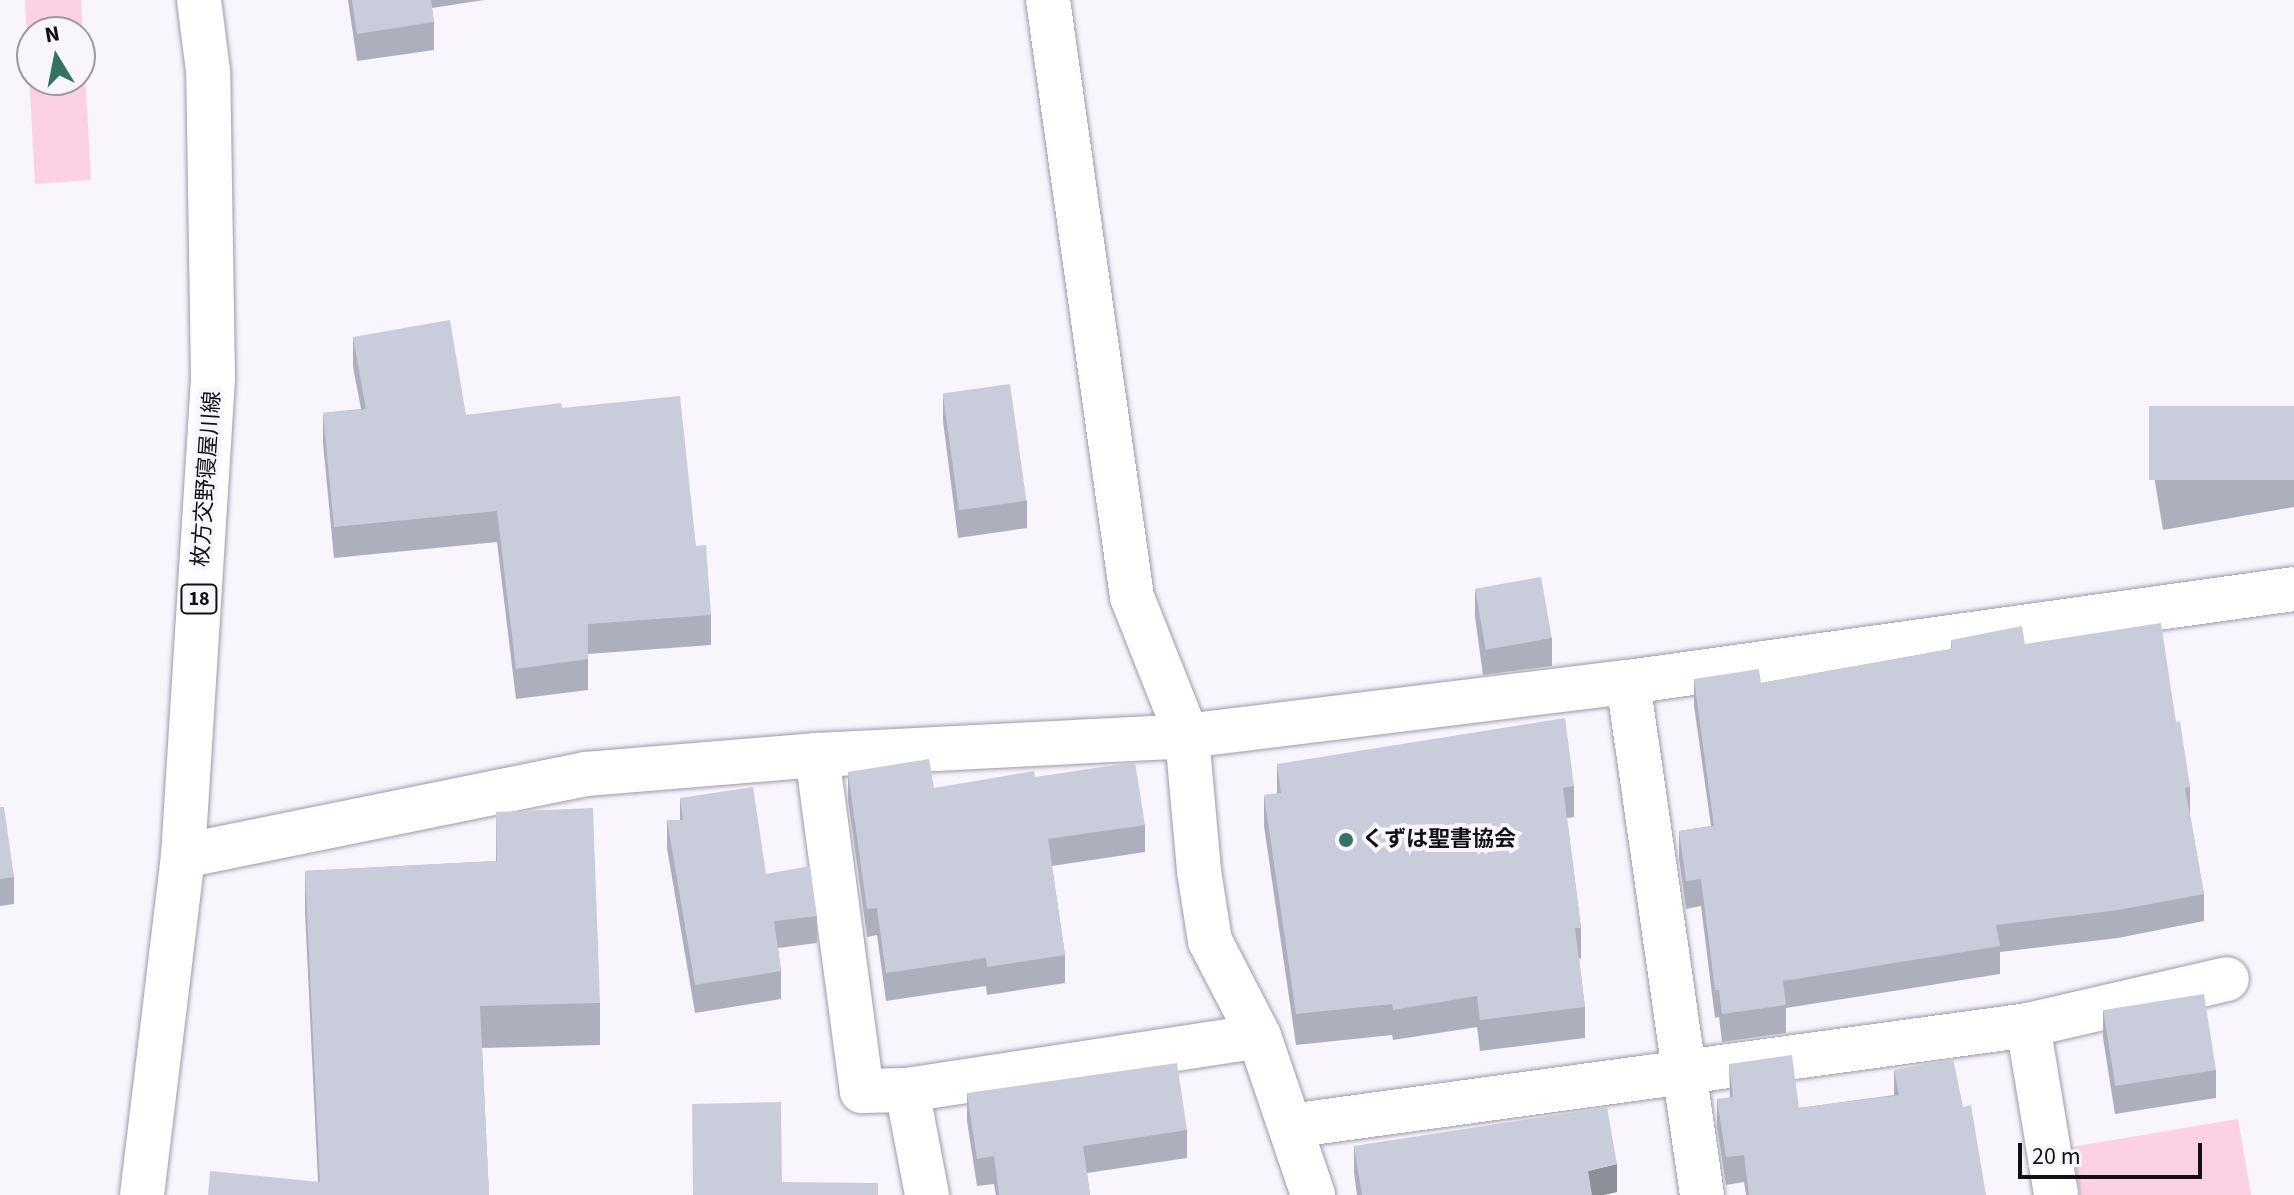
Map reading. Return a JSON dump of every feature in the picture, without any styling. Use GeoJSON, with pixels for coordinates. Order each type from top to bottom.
{"type":"FeatureCollection","features":[{"type":"Feature","properties":{"kind":"street","name":"枚方交野寝屋川線"},"geometry":{"type":"LineString","coordinates":[[142,1195],[183,856],[213,377],[208,71],[199,0]]}},
{"type":"Feature","properties":{"kind":"street"},"geometry":{"type":"LineString","coordinates":[[1048,0],[1132,597],[1187,736],[1199,871],[1210,941],[1259,1036],[1313,1195]]}},
{"type":"Feature","properties":{"kind":"street"},"geometry":{"type":"LineString","coordinates":[[183,856],[586,774],[817,755],[1187,736],[1628,682],[2294,589]]}},
{"type":"Feature","properties":{"kind":"street"},"geometry":{"type":"LineString","coordinates":[[1628,682],[1702,1195]]}},
{"type":"Feature","properties":{"kind":"street"},"geometry":{"type":"LineString","coordinates":[[817,755],[862,1091],[907,1090],[1259,1036]]}},
{"type":"Feature","properties":{"kind":"street"},"geometry":{"type":"LineString","coordinates":[[1290,1126],[2028,1025],[2227,979]]}},
{"type":"Feature","properties":{"kind":"street"},"geometry":{"type":"LineString","coordinates":[[2028,1025],[2056,1195]]}},
{"type":"Feature","properties":{"kind":"street"},"geometry":{"type":"LineString","coordinates":[[907,1090],[927,1195]]}},
{"type":"Feature","properties":{"kind":"shaded area"},"geometry":{"type":"Polygon","coordinates":[[[25,0],[81,0],[82,16],[26,16],[25,0]]]}},
{"type":"Feature","properties":{"kind":"shaded area"},"geometry":{"type":"Polygon","coordinates":[[[30,96],[86,96],[91,180],[35,184],[30,96]]]}},
{"type":"Feature","properties":{"kind":"shaded area"},"geometry":{"type":"Polygon","coordinates":[[[2238,1119],[2251,1195],[2080,1195],[2072,1147],[2238,1119]]]}},
{"type":"Feature","properties":{"kind":"building"},"geometry":{"type":"Polygon","coordinates":[[[352,0],[431,0],[434,22],[357,34],[352,0]]]}},
{"type":"Feature","properties":{"kind":"building"},"geometry":{"type":"Polygon","coordinates":[[[450,320],[466,415],[561,403],[562,408],[680,396],[696,546],[706,545],[711,615],[588,624],[588,659],[516,669],[497,511],[334,527],[323,413],[366,409],[353,337],[450,320]]]}},
{"type":"Feature","properties":{"kind":"building"},"geometry":{"type":"Polygon","coordinates":[[[1010,384],[1026,501],[959,510],[943,393],[1010,384]]]}},
{"type":"Feature","properties":{"kind":"building"},"geometry":{"type":"Polygon","coordinates":[[[2149,406],[2294,406],[2294,480],[2149,480],[2149,406]]]}},
{"type":"Feature","properties":{"kind":"building"},"geometry":{"type":"Polygon","coordinates":[[[1541,577],[1552,638],[1486,650],[1475,589],[1541,577]]]}},
{"type":"Feature","properties":{"kind":"building"},"geometry":{"type":"Polygon","coordinates":[[[2161,623],[2176,722],[2180,721],[2190,787],[2185,788],[2204,894],[2118,910],[1996,925],[2000,946],[1783,981],[1786,1005],[1722,1014],[1719,990],[1715,990],[1701,879],[1686,881],[1679,831],[1714,826],[1694,679],[1759,669],[1761,683],[1952,649],[1951,640],[2022,626],[2025,644],[2161,623]]]}},
{"type":"Feature","properties":{"kind":"building"},"geometry":{"type":"Polygon","coordinates":[[[1565,718],[1574,786],[1563,788],[1581,928],[1575,928],[1585,1007],[1480,1020],[1477,996],[1393,1010],[1392,1004],[1296,1014],[1264,795],[1281,793],[1277,764],[1565,718]]]}},
{"type":"Feature","properties":{"kind":"building"},"geometry":{"type":"Polygon","coordinates":[[[929,759],[934,788],[1034,771],[1035,777],[1135,762],[1145,825],[1048,839],[1065,955],[987,967],[986,958],[886,973],[877,908],[867,909],[848,772],[929,759]]]}},
{"type":"Feature","properties":{"kind":"building"},"geometry":{"type":"Polygon","coordinates":[[[753,787],[766,874],[810,866],[817,916],[774,921],[781,971],[695,985],[667,820],[683,820],[680,798],[753,787]]]}},
{"type":"Feature","properties":{"kind":"building"},"geometry":{"type":"Polygon","coordinates":[[[0,807],[4,807],[14,877],[0,879],[0,807]]]}},
{"type":"Feature","properties":{"kind":"building"},"geometry":{"type":"Polygon","coordinates":[[[593,808],[600,1003],[480,1006],[489,1195],[208,1195],[210,1171],[320,1182],[305,871],[497,861],[496,812],[593,808]]]}},
{"type":"Feature","properties":{"kind":"building"},"geometry":{"type":"Polygon","coordinates":[[[2204,994],[2216,1070],[2115,1086],[2103,1010],[2204,994]]]}},
{"type":"Feature","properties":{"kind":"building"},"geometry":{"type":"Polygon","coordinates":[[[1792,1055],[1799,1108],[1899,1095],[1894,1070],[1953,1058],[1963,1107],[1971,1105],[1986,1195],[1749,1195],[1744,1155],[1726,1157],[1717,1099],[1733,1097],[1729,1064],[1792,1055]]]}},
{"type":"Feature","properties":{"kind":"building"},"geometry":{"type":"Polygon","coordinates":[[[1177,1063],[1187,1130],[1083,1146],[1090,1195],[999,1195],[994,1156],[977,1159],[967,1093],[1177,1063]]]}},
{"type":"Feature","properties":{"kind":"building"},"geometry":{"type":"Polygon","coordinates":[[[781,1102],[782,1182],[878,1183],[878,1195],[693,1195],[692,1104],[781,1102]]]}},
{"type":"Feature","properties":{"kind":"building"},"geometry":{"type":"Polygon","coordinates":[[[1607,1107],[1617,1164],[1588,1171],[1592,1195],[1362,1195],[1354,1146],[1607,1107]]]}},
{"type":"Feature","properties":{"kind":"place","name":"くずは聖書協会"},"geometry":{"type":"Point","coordinates":[1346,840]}}]}
